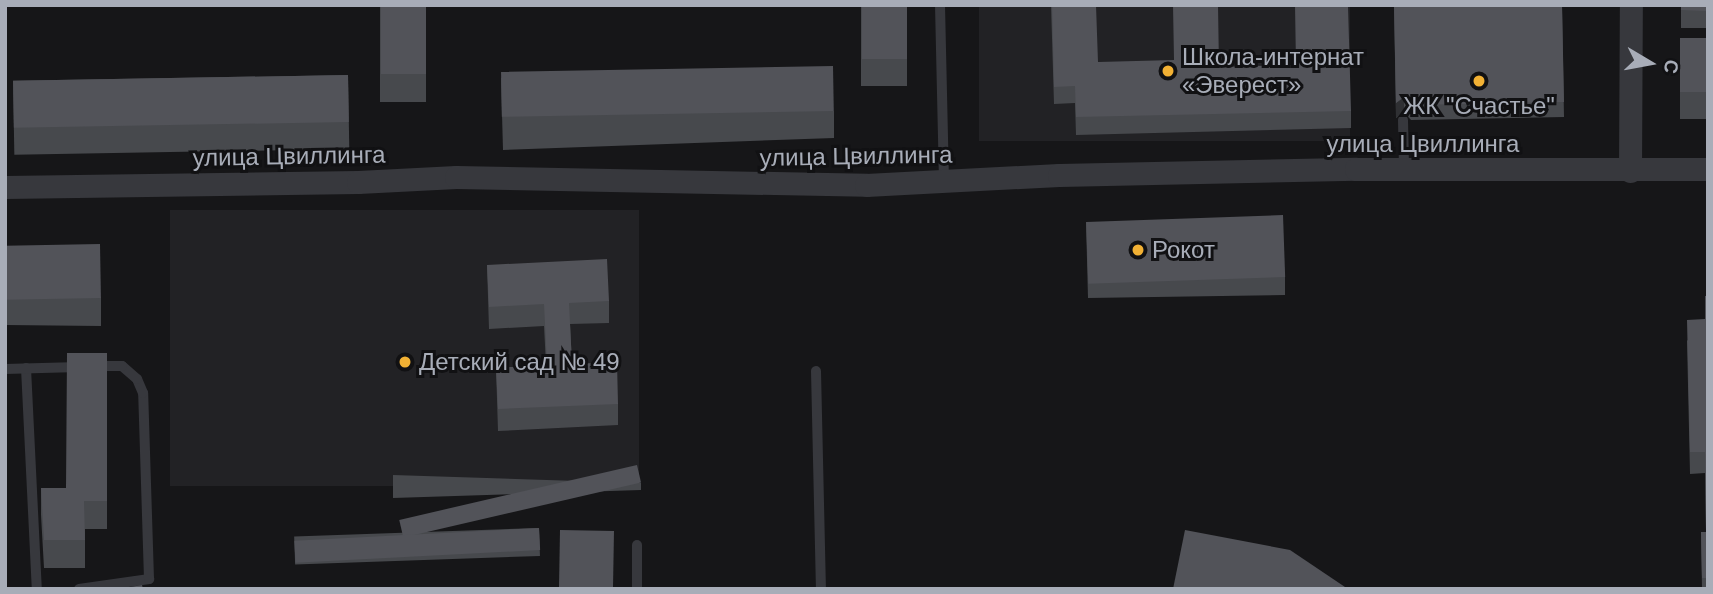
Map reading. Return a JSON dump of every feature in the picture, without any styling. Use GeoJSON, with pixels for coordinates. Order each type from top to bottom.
{"type":"FeatureCollection","features":[{"type":"Feature","properties":{"kind":"street"},"geometry":{"type":"LineString","coordinates":[[1630,171],[1631,5]]}},
{"type":"Feature","properties":{"kind":"street","name":"улица Цвиллинга"},"geometry":{"type":"LineString","coordinates":[[5,187],[358,182],[456,177],[701,183],[944,183],[1059,174],[1407,169],[1708,169]]}},
{"type":"Feature","properties":{"kind":"lane"},"geometry":{"type":"LineString","coordinates":[[940,5],[944,183]]}},
{"type":"Feature","properties":{"kind":"lane"},"geometry":{"type":"LineString","coordinates":[[1406,120],[1407,169]]}},
{"type":"Feature","properties":{"kind":"lane"},"geometry":{"type":"LineString","coordinates":[[5,369],[122,366],[137,379],[143,393],[149,579],[79,589]]}},
{"type":"Feature","properties":{"kind":"lane"},"geometry":{"type":"LineString","coordinates":[[26,368],[37,589]]}},
{"type":"Feature","properties":{"kind":"lane"},"geometry":{"type":"LineString","coordinates":[[816,371],[821,589]]}},
{"type":"Feature","properties":{"kind":"lane"},"geometry":{"type":"LineString","coordinates":[[637,545],[637,589]]}},
{"type":"Feature","properties":{"kind":"shaded area","name":"Школа-интернат «Эверест»"},"geometry":{"type":"Polygon","coordinates":[[[979,5],[1350,5],[1350,141],[979,141],[979,5]]]}},
{"type":"Feature","properties":{"kind":"shaded area","name":"Детский сад № 49"},"geometry":{"type":"Polygon","coordinates":[[[170,210],[639,210],[639,486],[170,486],[170,210]]]}},
{"type":"Feature","properties":{"kind":"building"},"geometry":{"type":"Polygon","coordinates":[[[381,5],[426,5],[426,74],[381,74],[381,5]]]}},
{"type":"Feature","properties":{"kind":"building"},"geometry":{"type":"Polygon","coordinates":[[[862,5],[907,5],[907,59],[862,59],[862,5]]]}},
{"type":"Feature","properties":{"kind":"building"},"geometry":{"type":"Polygon","coordinates":[[[1052,5],[1096,5],[1098,62],[1174,60],[1173,5],[1218,5],[1219,67],[1296,65],[1295,5],[1348,5],[1351,111],[1076,117],[1075,86],[1054,87],[1052,5]]]}},
{"type":"Feature","properties":{"kind":"building","name":"ЖК \"Счастье\""},"geometry":{"type":"Polygon","coordinates":[[[1394,5],[1562,5],[1564,102],[1411,105],[1404,97],[1396,103],[1394,5]]]}},
{"type":"Feature","properties":{"kind":"building"},"geometry":{"type":"Polygon","coordinates":[[[1681,5],[1708,5],[1708,11],[1681,10],[1681,5]]]}},
{"type":"Feature","properties":{"kind":"building"},"geometry":{"type":"Polygon","coordinates":[[[1680,38],[1708,38],[1708,92],[1680,92],[1680,38]]]}},
{"type":"Feature","properties":{"kind":"building"},"geometry":{"type":"Polygon","coordinates":[[[833,66],[834,111],[502,117],[501,72],[833,66]]]}},
{"type":"Feature","properties":{"kind":"building"},"geometry":{"type":"Polygon","coordinates":[[[348,75],[349,122],[14,128],[13,81],[348,75]]]}},
{"type":"Feature","properties":{"kind":"building"},"geometry":{"type":"Polygon","coordinates":[[[1283,215],[1285,277],[1088,284],[1086,222],[1283,215]]]}},
{"type":"Feature","properties":{"kind":"building"},"geometry":{"type":"Polygon","coordinates":[[[100,244],[101,298],[6,300],[5,246],[100,244]]]}},
{"type":"Feature","properties":{"kind":"building"},"geometry":{"type":"Polygon","coordinates":[[[607,259],[609,301],[569,303],[572,364],[617,362],[618,404],[498,409],[496,368],[547,365],[544,304],[489,307],[487,265],[607,259]]]}},
{"type":"Feature","properties":{"kind":"building"},"geometry":{"type":"Polygon","coordinates":[[[1705,296],[1708,296],[1708,578],[1702,578],[1701,532],[1706,532],[1705,452],[1690,452],[1687,320],[1705,319],[1705,296]]]}},
{"type":"Feature","properties":{"kind":"building"},"geometry":{"type":"Polygon","coordinates":[[[67,353],[107,353],[107,501],[84,501],[85,540],[44,540],[41,488],[66,488],[67,353]]]}},
{"type":"Feature","properties":{"kind":"building"},"geometry":{"type":"Polygon","coordinates":[[[637,465],[641,483],[403,537],[399,520],[637,465]]]}},
{"type":"Feature","properties":{"kind":"building"},"geometry":{"type":"Polygon","coordinates":[[[539,528],[540,550],[295,563],[294,541],[539,528]]]}},
{"type":"Feature","properties":{"kind":"building"},"geometry":{"type":"Polygon","coordinates":[[[560,530],[614,531],[613,589],[559,589],[560,530]]]}},
{"type":"Feature","properties":{"kind":"building"},"geometry":{"type":"Polygon","coordinates":[[[1185,530],[1290,550],[1348,589],[1173,589],[1185,530]]]}},
{"type":"Feature","properties":{"kind":"building"},"geometry":{"type":"Polygon","coordinates":[[[142,585],[143,589],[119,589],[142,585]]]}},
{"type":"Feature","properties":{"kind":"place","name":"Школа-интернат «Эверест»"},"geometry":{"type":"Point","coordinates":[1168,71]}},
{"type":"Feature","properties":{"kind":"place","name":"ЖК \"Счастье\""},"geometry":{"type":"Point","coordinates":[1479,81]}},
{"type":"Feature","properties":{"kind":"place","name":"Рокот"},"geometry":{"type":"Point","coordinates":[1138,250]}},
{"type":"Feature","properties":{"kind":"place","name":"Детский сад № 49"},"geometry":{"type":"Point","coordinates":[405,362]}}]}
